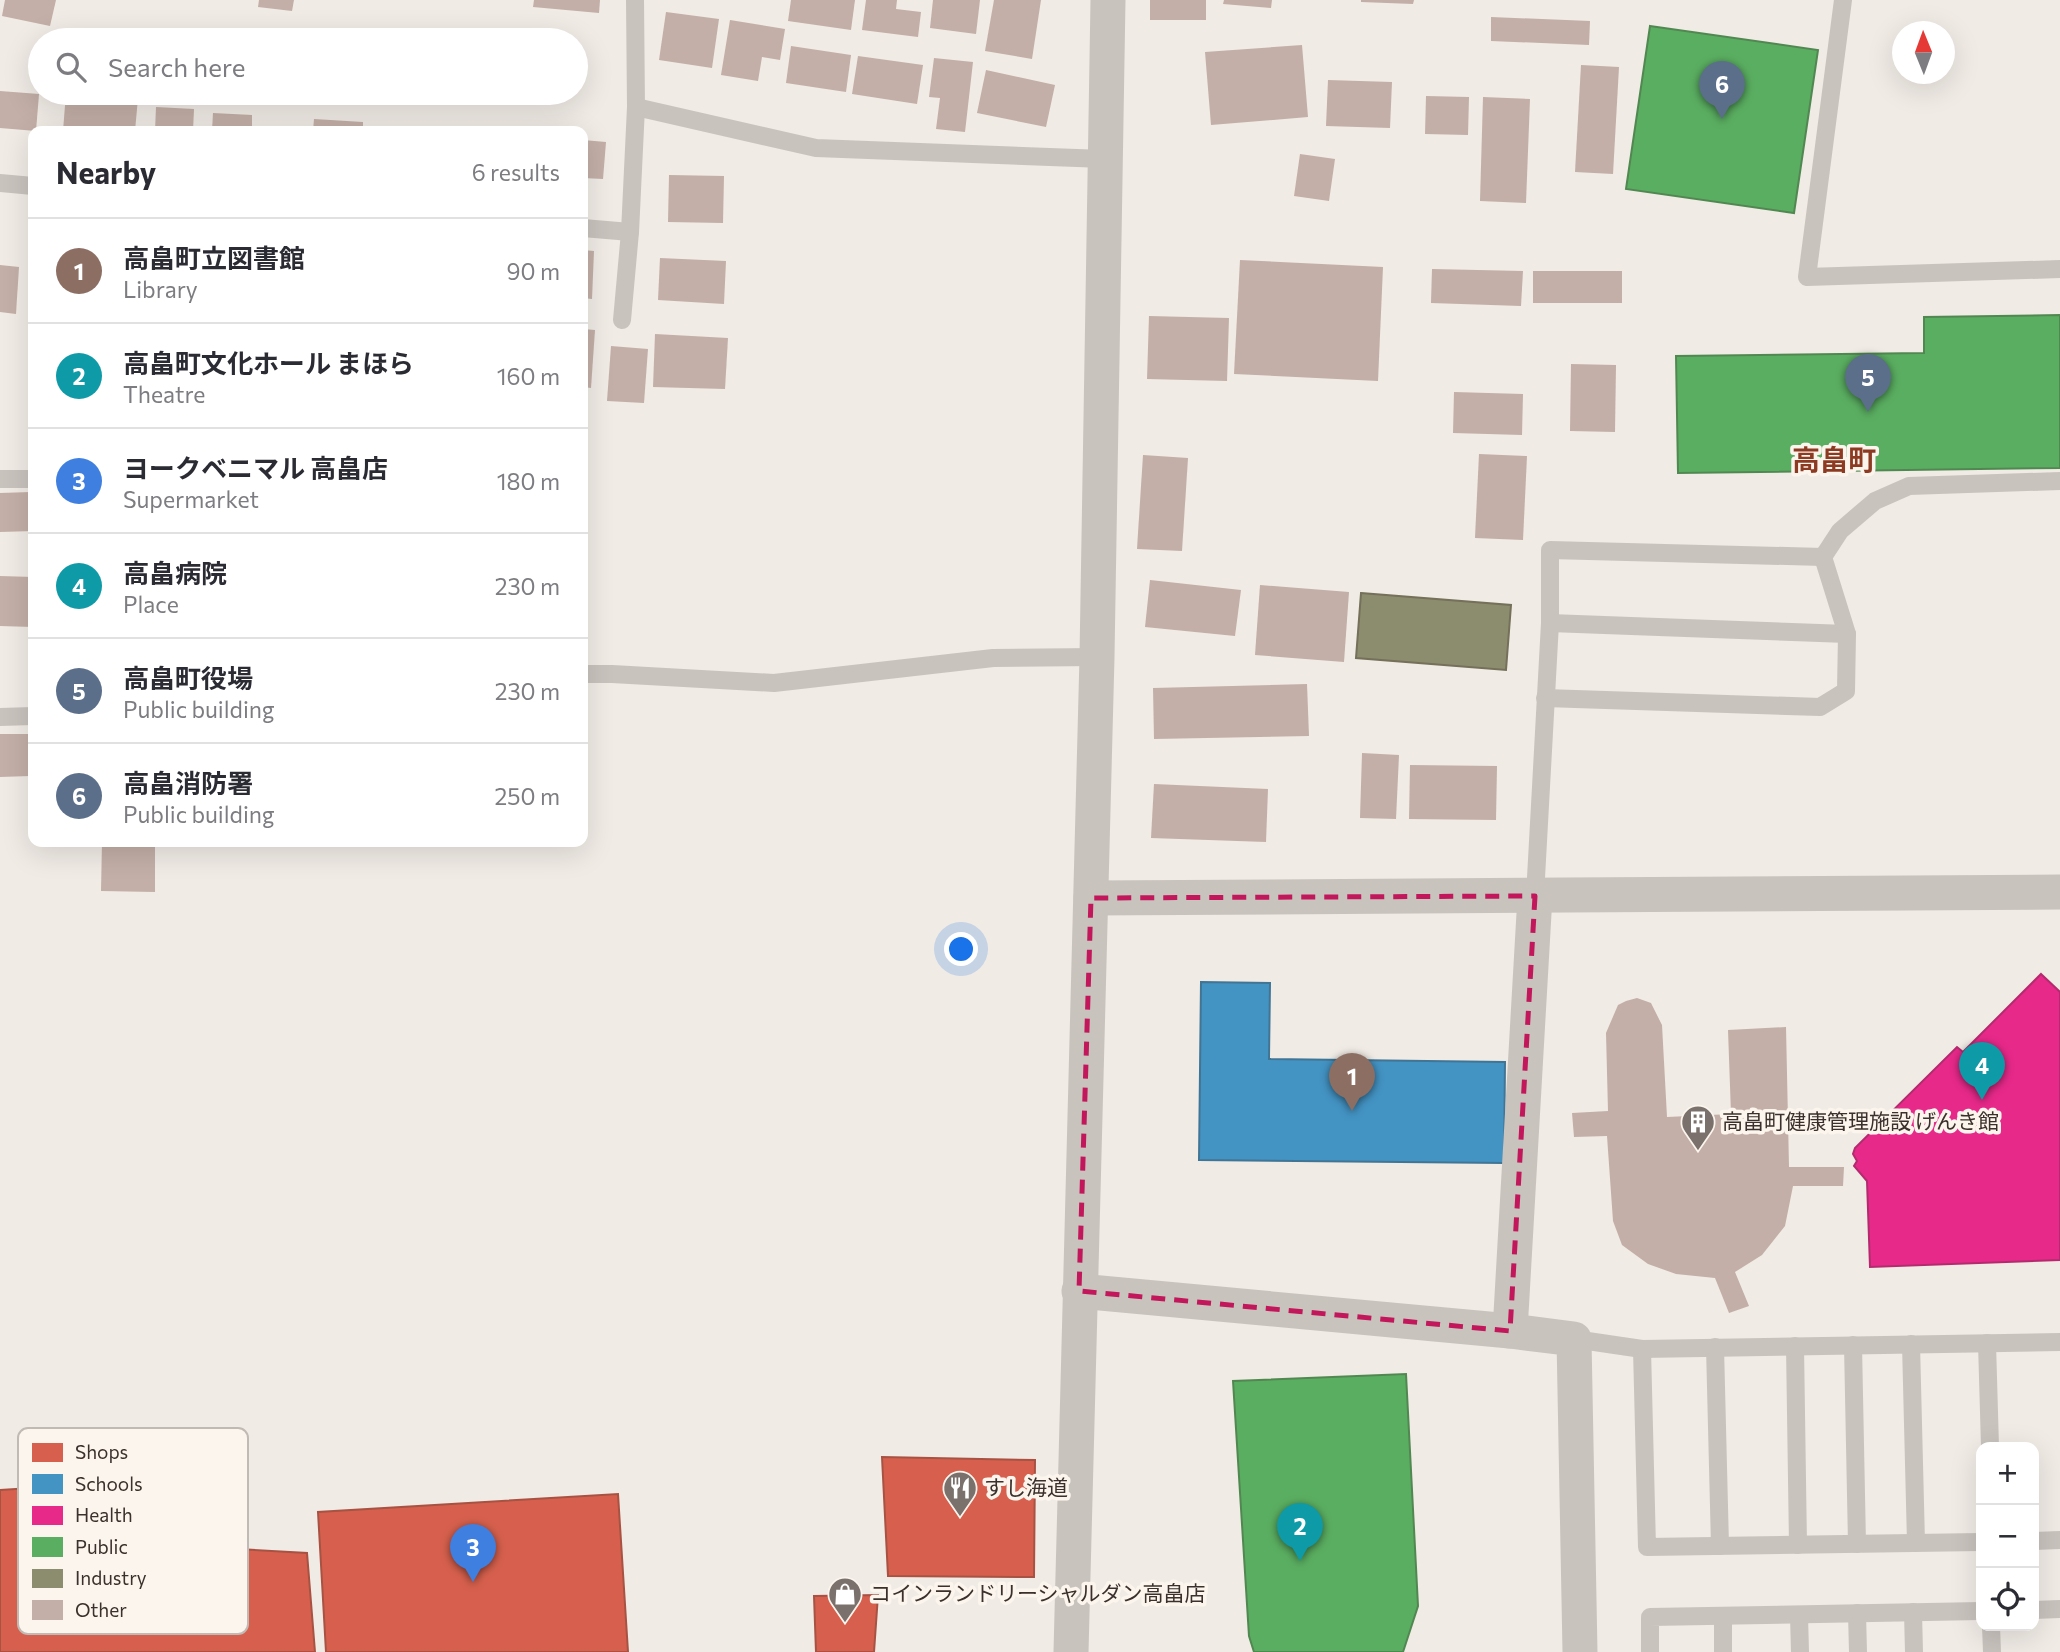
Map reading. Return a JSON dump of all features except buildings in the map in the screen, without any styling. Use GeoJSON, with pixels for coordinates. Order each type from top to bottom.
{"type":"FeatureCollection","features":[{"type":"Feature","properties":{"kind":"street"},"geometry":{"type":"LineString","coordinates":[[1071,1652],[1097,657],[1108,0]]}},
{"type":"Feature","properties":{"kind":"street"},"geometry":{"type":"LineString","coordinates":[[1091,898],[2060,892]]}},
{"type":"Feature","properties":{"kind":"street"},"geometry":{"type":"LineString","coordinates":[[1510,1331],[1535,896]]}},
{"type":"Feature","properties":{"kind":"street"},"geometry":{"type":"LineString","coordinates":[[1079,1291],[1574,1339],[1580,1652]]}},
{"type":"Feature","properties":{"kind":"lane"},"geometry":{"type":"LineString","coordinates":[[622,320],[630,232],[636,107],[635,0]]}},
{"type":"Feature","properties":{"kind":"lane"},"geometry":{"type":"LineString","coordinates":[[1843,0],[1807,277],[2060,269]]}},
{"type":"Feature","properties":{"kind":"lane"},"geometry":{"type":"LineString","coordinates":[[636,107],[816,148],[1104,159]]}},
{"type":"Feature","properties":{"kind":"lane"},"geometry":{"type":"LineString","coordinates":[[0,183],[28,186]]}},
{"type":"Feature","properties":{"kind":"lane"},"geometry":{"type":"LineString","coordinates":[[588,228],[630,232]]}},
{"type":"Feature","properties":{"kind":"lane"},"geometry":{"type":"LineString","coordinates":[[0,479],[28,479]]}},
{"type":"Feature","properties":{"kind":"lane"},"geometry":{"type":"LineString","coordinates":[[1823,557],[1840,531],[1875,501],[1909,486],[2060,481]]}},
{"type":"Feature","properties":{"kind":"lane"},"geometry":{"type":"LineString","coordinates":[[1535,896],[1550,623],[1550,550],[1823,557]]}},
{"type":"Feature","properties":{"kind":"lane"},"geometry":{"type":"LineString","coordinates":[[1545,698],[1820,707],[1846,691],[1847,634],[1823,557]]}},
{"type":"Feature","properties":{"kind":"lane"},"geometry":{"type":"LineString","coordinates":[[1550,623],[1847,634]]}},
{"type":"Feature","properties":{"kind":"lane"},"geometry":{"type":"LineString","coordinates":[[588,674],[774,683],[993,658],[1097,657]]}},
{"type":"Feature","properties":{"kind":"lane"},"geometry":{"type":"LineString","coordinates":[[0,717],[28,716]]}},
{"type":"Feature","properties":{"kind":"lane"},"geometry":{"type":"LineString","coordinates":[[1574,1339],[1642,1349],[2060,1342]]}},
{"type":"Feature","properties":{"kind":"lane"},"geometry":{"type":"LineString","coordinates":[[1987,1343],[1990,1442]]}},
{"type":"Feature","properties":{"kind":"lane"},"geometry":{"type":"LineString","coordinates":[[1911,1344],[1916,1543]]}},
{"type":"Feature","properties":{"kind":"lane"},"geometry":{"type":"LineString","coordinates":[[1853,1345],[1857,1544]]}},
{"type":"Feature","properties":{"kind":"lane"},"geometry":{"type":"LineString","coordinates":[[1795,1346],[1798,1545]]}},
{"type":"Feature","properties":{"kind":"lane"},"geometry":{"type":"LineString","coordinates":[[1715,1347],[1720,1546]]}},
{"type":"Feature","properties":{"kind":"lane"},"geometry":{"type":"LineString","coordinates":[[1642,1349],[1647,1547],[1976,1542]]}},
{"type":"Feature","properties":{"kind":"lane"},"geometry":{"type":"LineString","coordinates":[[2039,1541],[2060,1540]]}},
{"type":"Feature","properties":{"kind":"lane"},"geometry":{"type":"LineString","coordinates":[[2039,1610],[2060,1609]]}},
{"type":"Feature","properties":{"kind":"lane"},"geometry":{"type":"LineString","coordinates":[[1650,1652],[1650,1617],[1976,1611]]}},
{"type":"Feature","properties":{"kind":"lane"},"geometry":{"type":"LineString","coordinates":[[1913,1612],[1914,1652]]}},
{"type":"Feature","properties":{"kind":"lane"},"geometry":{"type":"LineString","coordinates":[[1857,1613],[1858,1652]]}},
{"type":"Feature","properties":{"kind":"lane"},"geometry":{"type":"LineString","coordinates":[[1798,1615],[1800,1652]]}},
{"type":"Feature","properties":{"kind":"lane"},"geometry":{"type":"LineString","coordinates":[[1723,1616],[1723,1652]]}},
{"type":"Feature","properties":{"kind":"lane"},"geometry":{"type":"LineString","coordinates":[[1992,1631],[1992,1652]]}},
{"type":"Feature","properties":{"kind":"highlighted area"},"geometry":{"type":"Polygon","coordinates":[[[1535,896],[1510,1331],[1079,1291],[1091,898],[1535,896]]]}},
{"type":"Feature","properties":{"kind":"place","name":"高畠消防署"},"geometry":{"type":"Point","coordinates":[1722,119]}},
{"type":"Feature","properties":{"kind":"place","name":"高畠町役場"},"geometry":{"type":"Point","coordinates":[1868,412]}},
{"type":"Feature","properties":{"kind":"place","name":"高畠病院"},"geometry":{"type":"Point","coordinates":[1982,1100]}},
{"type":"Feature","properties":{"kind":"place","name":"高畠町立図書館"},"geometry":{"type":"Point","coordinates":[1352,1111]}},
{"type":"Feature","properties":{"kind":"place","name":"高畠町健康管理施設 げんき館"},"geometry":{"type":"Point","coordinates":[1698,1152]}},
{"type":"Feature","properties":{"kind":"place","name":"すし海道"},"geometry":{"type":"Point","coordinates":[960,1518]}},
{"type":"Feature","properties":{"kind":"place","name":"高畠町文化ホール まほら"},"geometry":{"type":"Point","coordinates":[1300,1561]}},
{"type":"Feature","properties":{"kind":"place","name":"ヨークベニマル 高畠店"},"geometry":{"type":"Point","coordinates":[473,1582]}},
{"type":"Feature","properties":{"kind":"place","name":"コインランドリーシャルダン高畠店"},"geometry":{"type":"Point","coordinates":[845,1624]}},
{"type":"Feature","properties":{"kind":"district","name":"高畠町"},"geometry":{"type":"Point","coordinates":[1834,460]}}]}
